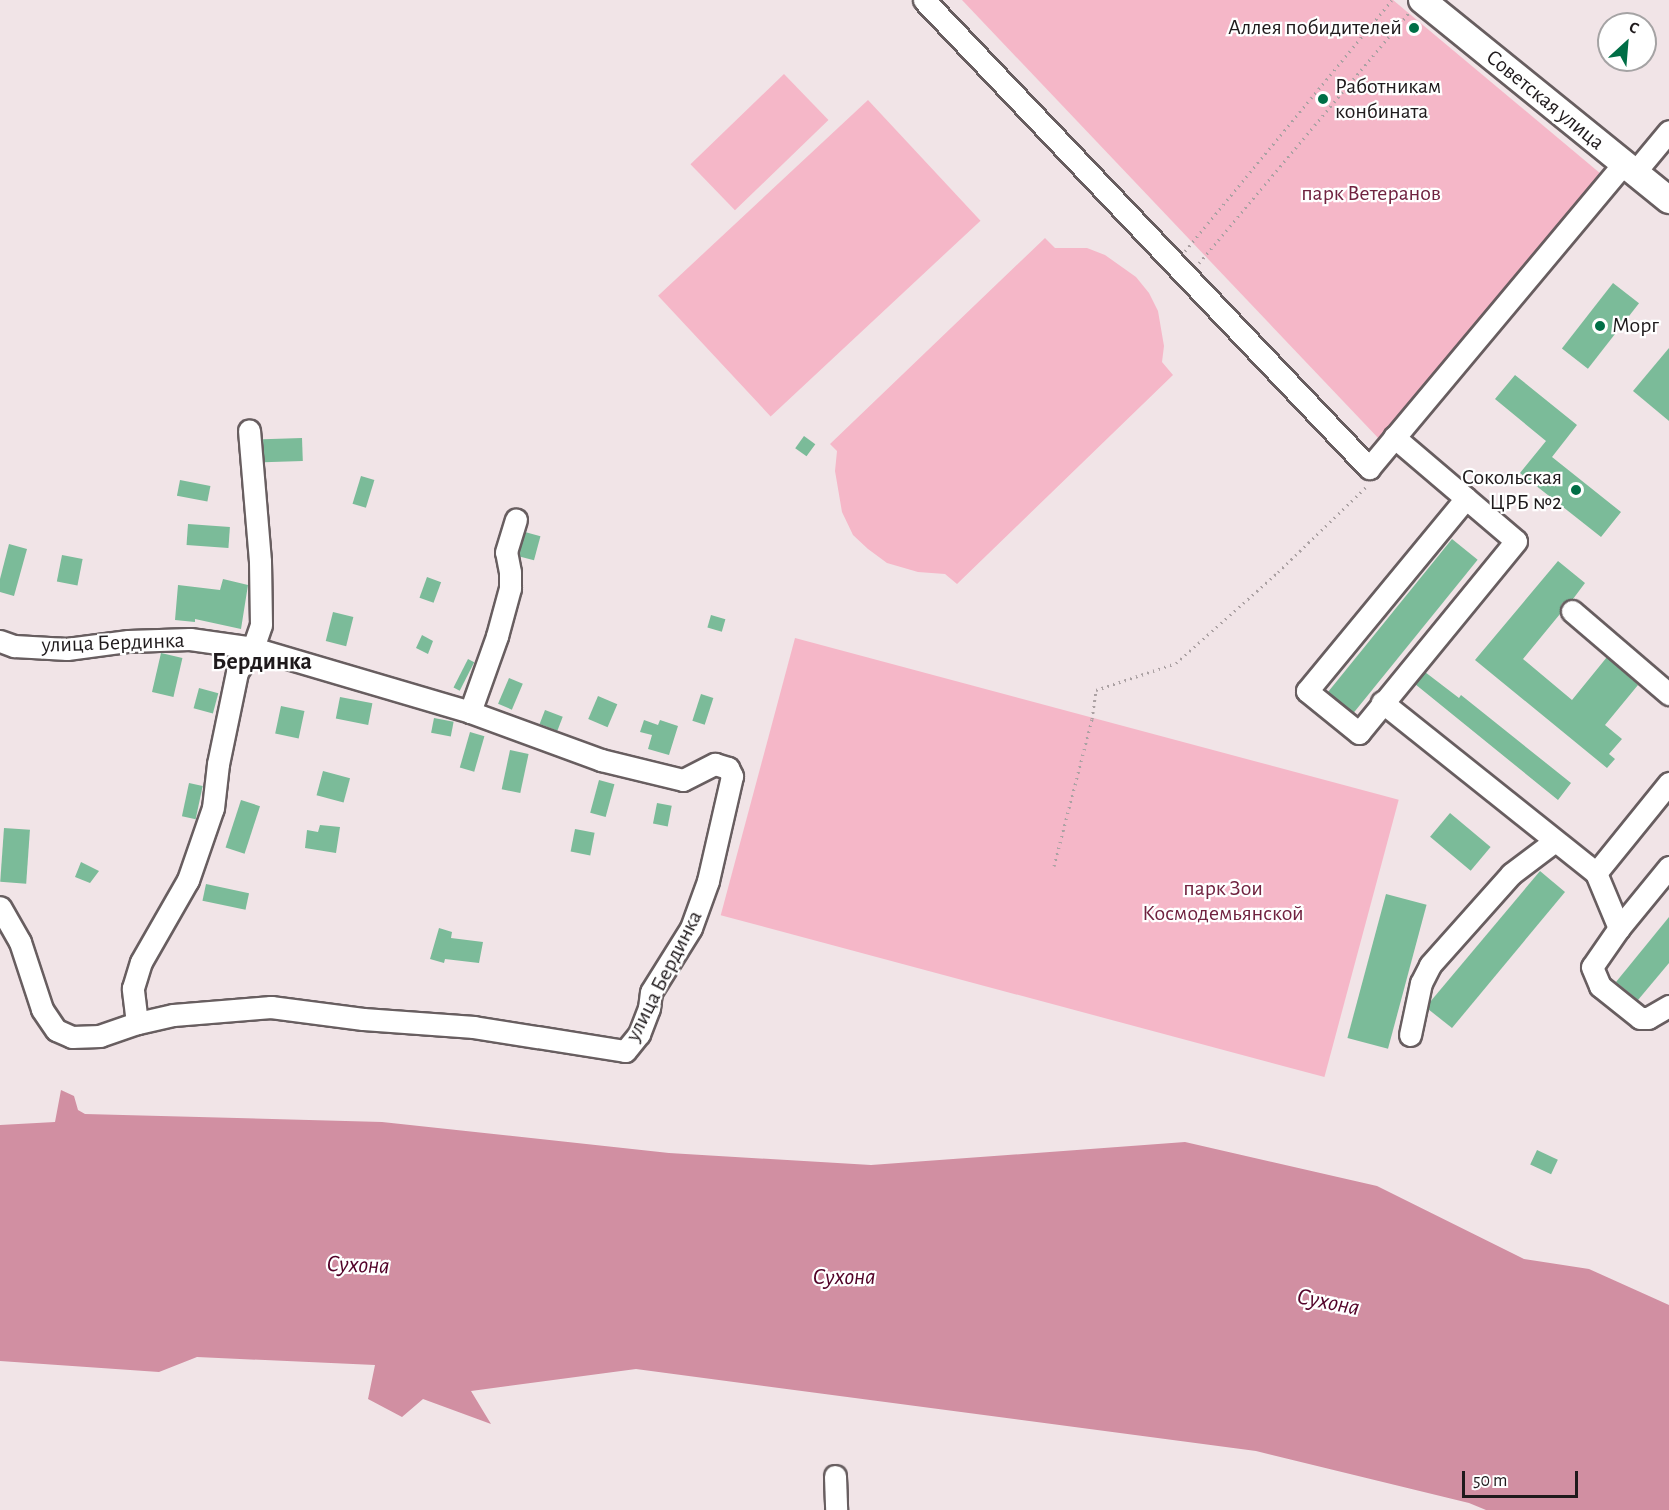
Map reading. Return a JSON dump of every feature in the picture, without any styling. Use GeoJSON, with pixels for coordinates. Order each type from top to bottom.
{"type":"FeatureCollection","features":[{"type":"Feature","properties":{"kind":"main road","name":"Советская улица"},"geometry":{"type":"LineString","coordinates":[[1417,4],[1669,200]]}},
{"type":"Feature","properties":{"kind":"street"},"geometry":{"type":"LineString","coordinates":[[924,0],[1369,468],[1629,167],[1669,130]]}},
{"type":"Feature","properties":{"kind":"street"},"geometry":{"type":"LineString","coordinates":[[137,1023],[133,988],[141,962],[188,880],[213,808],[218,764],[237,672],[253,648],[261,625],[260,561],[249,429]]}},
{"type":"Feature","properties":{"kind":"street"},"geometry":{"type":"LineString","coordinates":[[1394,437],[1466,498],[1516,541],[1382,702],[1359,733],[1307,691],[1466,498]]}},
{"type":"Feature","properties":{"kind":"street"},"geometry":{"type":"LineString","coordinates":[[470,712],[510,588],[510,572],[506,556],[516,519]]}},
{"type":"Feature","properties":{"kind":"street"},"geometry":{"type":"LineString","coordinates":[[1572,611],[1669,694]]}},
{"type":"Feature","properties":{"kind":"street","name":"улица Бердинка"},"geometry":{"type":"LineString","coordinates":[[0,641],[14,646],[67,649],[128,641],[190,639],[253,648],[470,712],[602,760],[682,780],[715,764],[728,768],[732,776],[708,881],[692,928],[651,992],[649,1008],[639,1034],[625,1051],[474,1027],[363,1019],[271,1007],[173,1015],[137,1023],[100,1036],[72,1037],[56,1030],[42,1009],[20,942],[0,907]]}},
{"type":"Feature","properties":{"kind":"street"},"geometry":{"type":"LineString","coordinates":[[1382,702],[1596,873],[1619,928]]}},
{"type":"Feature","properties":{"kind":"street"},"geometry":{"type":"LineString","coordinates":[[1596,873],[1669,783]]}},
{"type":"Feature","properties":{"kind":"street"},"geometry":{"type":"LineString","coordinates":[[1410,1035],[1421,983],[1430,965],[1511,874],[1555,840]]}},
{"type":"Feature","properties":{"kind":"street"},"geometry":{"type":"LineString","coordinates":[[1669,867],[1619,928],[1592,967],[1595,980],[1640,1018],[1648,1018],[1669,1006]]}},
{"type":"Feature","properties":{"kind":"street"},"geometry":{"type":"LineString","coordinates":[[835,1476],[836,1510]]}},
{"type":"Feature","properties":{"kind":"path"},"geometry":{"type":"LineString","coordinates":[[1181,270],[1392,0]]}},
{"type":"Feature","properties":{"kind":"path"},"geometry":{"type":"LineString","coordinates":[[1181,270],[1417,4]]}},
{"type":"Feature","properties":{"kind":"path"},"geometry":{"type":"LineString","coordinates":[[1053,866],[1092,719],[1096,690],[1176,663],[1278,572],[1376,478],[1369,468]]}},
{"type":"Feature","properties":{"kind":"green space","name":"парк Ветеранов"},"geometry":{"type":"Polygon","coordinates":[[[962,0],[1393,0],[1601,174],[1381,441],[962,0]]]}},
{"type":"Feature","properties":{"kind":"green space"},"geometry":{"type":"Polygon","coordinates":[[[784,74],[828,120],[735,210],[690,164],[784,74]]]}},
{"type":"Feature","properties":{"kind":"green space"},"geometry":{"type":"Polygon","coordinates":[[[868,100],[981,221],[771,416],[658,296],[868,100]]]}},
{"type":"Feature","properties":{"kind":"green space"},"geometry":{"type":"Polygon","coordinates":[[[1045,238],[1055,248],[1087,248],[1105,255],[1136,277],[1149,293],[1158,311],[1164,346],[1162,362],[1173,375],[957,584],[945,574],[918,572],[887,563],[853,535],[842,512],[835,471],[837,451],[830,444],[1045,238]]]}},
{"type":"Feature","properties":{"kind":"green space","name":"парк Зои Космодемьянской"},"geometry":{"type":"Polygon","coordinates":[[[795,638],[1399,800],[1324,1077],[721,915],[795,638]]]}},
{"type":"Feature","properties":{"kind":"water","name":"Сухона"},"geometry":{"type":"Polygon","coordinates":[[[61,1090],[74,1096],[78,1110],[85,1114],[382,1122],[669,1153],[871,1165],[1185,1142],[1377,1186],[1524,1259],[1589,1269],[1669,1305],[1669,1510],[1486,1510],[1469,1503],[1256,1451],[636,1369],[471,1391],[491,1424],[423,1399],[402,1417],[368,1399],[375,1365],[197,1357],[159,1372],[0,1361],[0,1125],[55,1122],[61,1090]]]}},
{"type":"Feature","properties":{"kind":"building","name":"Морг"},"geometry":{"type":"Polygon","coordinates":[[[1613,283],[1639,303],[1588,369],[1562,348],[1613,283]]]}},
{"type":"Feature","properties":{"kind":"building"},"geometry":{"type":"Polygon","coordinates":[[[1669,348],[1669,421],[1633,391],[1669,348]]]}},
{"type":"Feature","properties":{"kind":"building"},"geometry":{"type":"Polygon","coordinates":[[[1515,375],[1577,425],[1552,457],[1621,512],[1601,537],[1520,473],[1546,441],[1495,399],[1515,375]]]}},
{"type":"Feature","properties":{"kind":"building"},"geometry":{"type":"Polygon","coordinates":[[[804,436],[815,444],[807,456],[795,448],[804,436]]]}},
{"type":"Feature","properties":{"kind":"building"},"geometry":{"type":"Polygon","coordinates":[[[302,438],[303,461],[264,462],[263,439],[302,438]]]}},
{"type":"Feature","properties":{"kind":"building"},"geometry":{"type":"Polygon","coordinates":[[[361,476],[374,480],[366,508],[353,504],[361,476]]]}},
{"type":"Feature","properties":{"kind":"building"},"geometry":{"type":"Polygon","coordinates":[[[180,480],[210,486],[207,502],[177,496],[180,480]]]}},
{"type":"Feature","properties":{"kind":"building"},"geometry":{"type":"Polygon","coordinates":[[[188,524],[230,527],[228,548],[187,545],[188,524]]]}},
{"type":"Feature","properties":{"kind":"building"},"geometry":{"type":"Polygon","coordinates":[[[525,532],[540,536],[534,560],[519,556],[525,532]]]}},
{"type":"Feature","properties":{"kind":"building"},"geometry":{"type":"Polygon","coordinates":[[[1452,539],[1478,560],[1354,713],[1328,692],[1452,539]]]}},
{"type":"Feature","properties":{"kind":"building"},"geometry":{"type":"Polygon","coordinates":[[[9,544],[27,549],[14,596],[0,592],[0,579],[9,544]]]}},
{"type":"Feature","properties":{"kind":"building"},"geometry":{"type":"Polygon","coordinates":[[[62,555],[83,559],[77,586],[57,582],[62,555]]]}},
{"type":"Feature","properties":{"kind":"building"},"geometry":{"type":"Polygon","coordinates":[[[1558,561],[1585,583],[1573,599],[1562,603],[1560,614],[1523,659],[1572,700],[1607,657],[1638,685],[1605,725],[1622,739],[1609,754],[1615,759],[1607,768],[1475,660],[1558,561]]]}},
{"type":"Feature","properties":{"kind":"building"},"geometry":{"type":"Polygon","coordinates":[[[427,577],[441,582],[434,603],[419,598],[427,577]]]}},
{"type":"Feature","properties":{"kind":"building"},"geometry":{"type":"Polygon","coordinates":[[[223,579],[248,585],[241,629],[195,619],[195,622],[175,620],[178,585],[220,590],[223,579]]]}},
{"type":"Feature","properties":{"kind":"building"},"geometry":{"type":"Polygon","coordinates":[[[333,612],[353,617],[346,646],[326,641],[333,612]]]}},
{"type":"Feature","properties":{"kind":"building"},"geometry":{"type":"Polygon","coordinates":[[[711,615],[725,619],[722,632],[707,627],[711,615]]]}},
{"type":"Feature","properties":{"kind":"building"},"geometry":{"type":"Polygon","coordinates":[[[422,635],[433,641],[428,654],[416,648],[422,635]]]}},
{"type":"Feature","properties":{"kind":"building"},"geometry":{"type":"Polygon","coordinates":[[[161,653],[182,658],[173,697],[152,692],[161,653]]]}},
{"type":"Feature","properties":{"kind":"building"},"geometry":{"type":"Polygon","coordinates":[[[468,659],[474,662],[460,691],[453,688],[468,659]]]}},
{"type":"Feature","properties":{"kind":"building"},"geometry":{"type":"Polygon","coordinates":[[[1425,672],[1459,698],[1461,695],[1571,783],[1558,800],[1415,684],[1425,672]]]}},
{"type":"Feature","properties":{"kind":"building"},"geometry":{"type":"Polygon","coordinates":[[[509,678],[523,684],[512,710],[498,704],[509,678]]]}},
{"type":"Feature","properties":{"kind":"building"},"geometry":{"type":"Polygon","coordinates":[[[199,688],[218,693],[213,713],[194,708],[199,688]]]}},
{"type":"Feature","properties":{"kind":"building"},"geometry":{"type":"Polygon","coordinates":[[[701,694],[713,698],[705,725],[692,721],[701,694]]]}},
{"type":"Feature","properties":{"kind":"building"},"geometry":{"type":"Polygon","coordinates":[[[598,696],[617,704],[608,727],[588,719],[598,696]]]}},
{"type":"Feature","properties":{"kind":"building"},"geometry":{"type":"Polygon","coordinates":[[[340,697],[372,703],[368,725],[336,719],[340,697]]]}},
{"type":"Feature","properties":{"kind":"building"},"geometry":{"type":"Polygon","coordinates":[[[281,706],[304,711],[299,738],[275,733],[281,706]]]}},
{"type":"Feature","properties":{"kind":"building"},"geometry":{"type":"Polygon","coordinates":[[[545,710],[563,717],[557,731],[540,724],[545,710]]]}},
{"type":"Feature","properties":{"kind":"building"},"geometry":{"type":"Polygon","coordinates":[[[434,718],[454,722],[451,737],[431,733],[434,718]]]}},
{"type":"Feature","properties":{"kind":"building"},"geometry":{"type":"Polygon","coordinates":[[[644,720],[658,725],[660,720],[678,726],[669,755],[648,749],[652,735],[640,732],[644,720]]]}},
{"type":"Feature","properties":{"kind":"building"},"geometry":{"type":"Polygon","coordinates":[[[470,732],[484,736],[474,772],[460,768],[470,732]]]}},
{"type":"Feature","properties":{"kind":"building"},"geometry":{"type":"Polygon","coordinates":[[[510,750],[529,754],[520,793],[502,789],[510,750]]]}},
{"type":"Feature","properties":{"kind":"building"},"geometry":{"type":"Polygon","coordinates":[[[323,771],[350,778],[344,802],[317,795],[323,771]]]}},
{"type":"Feature","properties":{"kind":"building"},"geometry":{"type":"Polygon","coordinates":[[[599,780],[614,784],[606,817],[590,813],[599,780]]]}},
{"type":"Feature","properties":{"kind":"building"},"geometry":{"type":"Polygon","coordinates":[[[189,783],[203,786],[196,819],[182,816],[189,783]]]}},
{"type":"Feature","properties":{"kind":"building"},"geometry":{"type":"Polygon","coordinates":[[[241,800],[260,806],[245,854],[226,848],[241,800]]]}},
{"type":"Feature","properties":{"kind":"building"},"geometry":{"type":"Polygon","coordinates":[[[657,803],[672,806],[668,826],[653,824],[657,803]]]}},
{"type":"Feature","properties":{"kind":"building"},"geometry":{"type":"Polygon","coordinates":[[[1450,813],[1491,847],[1471,871],[1430,837],[1450,813]]]}},
{"type":"Feature","properties":{"kind":"building"},"geometry":{"type":"Polygon","coordinates":[[[320,825],[340,827],[336,853],[305,848],[307,830],[318,832],[320,825]]]}},
{"type":"Feature","properties":{"kind":"building"},"geometry":{"type":"Polygon","coordinates":[[[4,828],[30,830],[26,884],[0,882],[4,828]]]}},
{"type":"Feature","properties":{"kind":"building"},"geometry":{"type":"Polygon","coordinates":[[[575,829],[595,833],[590,855],[571,852],[575,829]]]}},
{"type":"Feature","properties":{"kind":"building"},"geometry":{"type":"Polygon","coordinates":[[[81,862],[99,871],[90,883],[75,877],[81,862]]]}},
{"type":"Feature","properties":{"kind":"building"},"geometry":{"type":"Polygon","coordinates":[[[1540,871],[1565,892],[1452,1028],[1428,1009],[1430,1002],[1540,871]]]}},
{"type":"Feature","properties":{"kind":"building"},"geometry":{"type":"Polygon","coordinates":[[[206,884],[249,893],[246,910],[202,901],[206,884]]]}},
{"type":"Feature","properties":{"kind":"building"},"geometry":{"type":"Polygon","coordinates":[[[1386,894],[1427,905],[1388,1049],[1347,1038],[1386,894]]]}},
{"type":"Feature","properties":{"kind":"building"},"geometry":{"type":"Polygon","coordinates":[[[1669,917],[1669,963],[1638,1000],[1616,982],[1669,917]]]}},
{"type":"Feature","properties":{"kind":"building"},"geometry":{"type":"Polygon","coordinates":[[[439,928],[452,932],[451,938],[483,942],[479,963],[445,959],[444,963],[430,959],[439,928]]]}},
{"type":"Feature","properties":{"kind":"building"},"geometry":{"type":"Polygon","coordinates":[[[1537,1150],[1558,1160],[1551,1174],[1530,1165],[1537,1150]]]}},
{"type":"Feature","properties":{"kind":"place","name":"Аллея побидителей"},"geometry":{"type":"Point","coordinates":[1414,28]}},
{"type":"Feature","properties":{"kind":"place","name":"Работникам конбината"},"geometry":{"type":"Point","coordinates":[1323,99]}},
{"type":"Feature","properties":{"kind":"place","name":"Морг"},"geometry":{"type":"Point","coordinates":[1600,326]}},
{"type":"Feature","properties":{"kind":"place","name":"Сокольская ЦРБ №2"},"geometry":{"type":"Point","coordinates":[1576,490]}},
{"type":"Feature","properties":{"kind":"district","name":"Бердинка"},"geometry":{"type":"Point","coordinates":[262,663]}}]}
